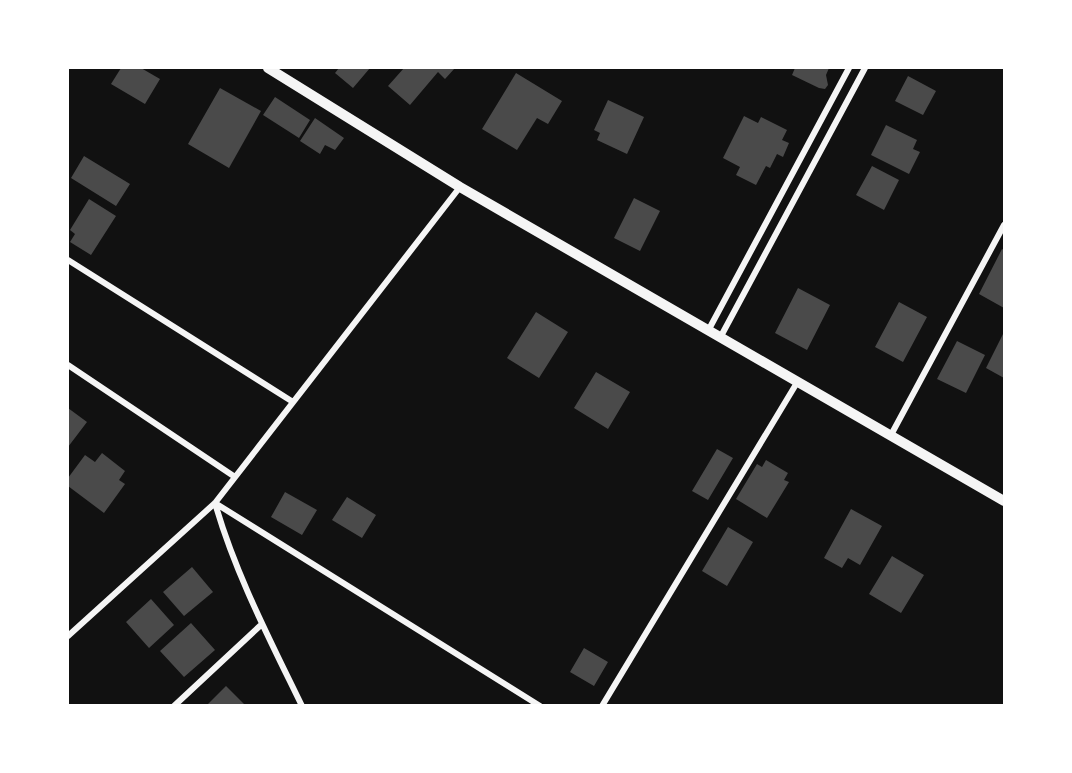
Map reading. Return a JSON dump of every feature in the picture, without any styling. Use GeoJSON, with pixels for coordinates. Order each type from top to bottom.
{"type":"FeatureCollection","features":[{"type":"Feature","properties":{"kind":"street"},"geometry":{"type":"LineString","coordinates":[[268,68],[460,187],[1005,501]]}},
{"type":"Feature","properties":{"kind":"street"},"geometry":{"type":"LineString","coordinates":[[708,331],[849,68]]}},
{"type":"Feature","properties":{"kind":"street"},"geometry":{"type":"LineString","coordinates":[[720,338],[865,68]]}},
{"type":"Feature","properties":{"kind":"street"},"geometry":{"type":"LineString","coordinates":[[68,636],[215,503],[460,187]]}},
{"type":"Feature","properties":{"kind":"street"},"geometry":{"type":"LineString","coordinates":[[891,435],[1005,225]]}},
{"type":"Feature","properties":{"kind":"street"},"geometry":{"type":"LineString","coordinates":[[68,260],[293,402]]}},
{"type":"Feature","properties":{"kind":"street"},"geometry":{"type":"LineString","coordinates":[[68,365],[235,477]]}},
{"type":"Feature","properties":{"kind":"street"},"geometry":{"type":"LineString","coordinates":[[602,705],[798,381]]}},
{"type":"Feature","properties":{"kind":"street"},"geometry":{"type":"LineString","coordinates":[[215,503],[225,537],[262,624],[302,705]]}},
{"type":"Feature","properties":{"kind":"street"},"geometry":{"type":"LineString","coordinates":[[215,503],[540,705]]}},
{"type":"Feature","properties":{"kind":"street"},"geometry":{"type":"LineString","coordinates":[[174,705],[262,624]]}},
{"type":"Feature","properties":{"kind":"building"},"geometry":{"type":"Polygon","coordinates":[[[121,68],[141,68],[160,79],[145,104],[111,84],[121,68]]]}},
{"type":"Feature","properties":{"kind":"building"},"geometry":{"type":"Polygon","coordinates":[[[339,68],[370,68],[353,88],[335,73],[339,68]]]}},
{"type":"Feature","properties":{"kind":"building"},"geometry":{"type":"Polygon","coordinates":[[[404,68],[455,68],[445,79],[438,72],[410,105],[388,86],[404,68]]]}},
{"type":"Feature","properties":{"kind":"building"},"geometry":{"type":"Polygon","coordinates":[[[795,68],[829,68],[826,75],[828,85],[825,89],[819,88],[792,75],[795,68]]]}},
{"type":"Feature","properties":{"kind":"building"},"geometry":{"type":"Polygon","coordinates":[[[516,73],[562,101],[548,124],[537,118],[517,150],[482,129],[516,73]]]}},
{"type":"Feature","properties":{"kind":"building"},"geometry":{"type":"Polygon","coordinates":[[[908,76],[936,91],[923,115],[895,101],[908,76]]]}},
{"type":"Feature","properties":{"kind":"building"},"geometry":{"type":"Polygon","coordinates":[[[220,88],[261,111],[229,168],[188,144],[220,88]]]}},
{"type":"Feature","properties":{"kind":"building"},"geometry":{"type":"Polygon","coordinates":[[[275,97],[310,120],[299,138],[263,115],[275,97]]]}},
{"type":"Feature","properties":{"kind":"building"},"geometry":{"type":"Polygon","coordinates":[[[608,100],[644,117],[627,154],[597,140],[600,133],[594,130],[608,100]]]}},
{"type":"Feature","properties":{"kind":"building"},"geometry":{"type":"Polygon","coordinates":[[[744,116],[758,123],[761,117],[787,130],[782,140],[789,143],[783,157],[777,154],[770,168],[766,166],[756,185],[736,175],[740,167],[723,158],[744,116]]]}},
{"type":"Feature","properties":{"kind":"building"},"geometry":{"type":"Polygon","coordinates":[[[315,118],[344,138],[335,150],[325,145],[320,154],[300,141],[315,118]]]}},
{"type":"Feature","properties":{"kind":"building"},"geometry":{"type":"Polygon","coordinates":[[[886,125],[917,140],[913,149],[920,152],[909,174],[871,155],[886,125]]]}},
{"type":"Feature","properties":{"kind":"building"},"geometry":{"type":"Polygon","coordinates":[[[84,156],[130,184],[116,206],[71,178],[84,156]]]}},
{"type":"Feature","properties":{"kind":"building"},"geometry":{"type":"Polygon","coordinates":[[[872,166],[899,180],[884,210],[856,195],[872,166]]]}},
{"type":"Feature","properties":{"kind":"building"},"geometry":{"type":"Polygon","coordinates":[[[634,198],[660,211],[640,251],[614,238],[634,198]]]}},
{"type":"Feature","properties":{"kind":"building"},"geometry":{"type":"Polygon","coordinates":[[[89,199],[116,216],[91,255],[70,242],[75,234],[70,230],[89,199]]]}},
{"type":"Feature","properties":{"kind":"building"},"geometry":{"type":"Polygon","coordinates":[[[1002,249],[1004,250],[1004,308],[979,294],[1002,249]]]}},
{"type":"Feature","properties":{"kind":"building"},"geometry":{"type":"Polygon","coordinates":[[[798,288],[830,305],[807,350],[775,333],[798,288]]]}},
{"type":"Feature","properties":{"kind":"building"},"geometry":{"type":"Polygon","coordinates":[[[899,302],[927,317],[903,362],[875,347],[899,302]]]}},
{"type":"Feature","properties":{"kind":"building"},"geometry":{"type":"Polygon","coordinates":[[[536,312],[568,332],[539,378],[507,358],[536,312]]]}},
{"type":"Feature","properties":{"kind":"building"},"geometry":{"type":"Polygon","coordinates":[[[1004,332],[1004,378],[986,368],[1004,332]]]}},
{"type":"Feature","properties":{"kind":"building"},"geometry":{"type":"Polygon","coordinates":[[[957,341],[985,355],[966,393],[937,379],[957,341]]]}},
{"type":"Feature","properties":{"kind":"building"},"geometry":{"type":"Polygon","coordinates":[[[596,372],[630,392],[608,429],[574,408],[596,372]]]}},
{"type":"Feature","properties":{"kind":"building"},"geometry":{"type":"Polygon","coordinates":[[[68,408],[87,422],[68,447],[68,408]]]}},
{"type":"Feature","properties":{"kind":"building"},"geometry":{"type":"Polygon","coordinates":[[[717,449],[733,458],[708,500],[692,491],[717,449]]]}},
{"type":"Feature","properties":{"kind":"building"},"geometry":{"type":"Polygon","coordinates":[[[102,453],[125,471],[119,480],[125,484],[104,513],[68,486],[68,478],[85,455],[95,462],[102,453]]]}},
{"type":"Feature","properties":{"kind":"building"},"geometry":{"type":"Polygon","coordinates":[[[766,460],[788,473],[784,480],[789,482],[767,518],[736,499],[757,464],[762,467],[766,460]]]}},
{"type":"Feature","properties":{"kind":"building"},"geometry":{"type":"Polygon","coordinates":[[[285,492],[317,510],[302,535],[271,517],[285,492]]]}},
{"type":"Feature","properties":{"kind":"building"},"geometry":{"type":"Polygon","coordinates":[[[347,497],[376,515],[362,538],[332,520],[347,497]]]}},
{"type":"Feature","properties":{"kind":"building"},"geometry":{"type":"Polygon","coordinates":[[[851,509],[882,526],[860,565],[848,558],[842,568],[824,558],[851,509]]]}},
{"type":"Feature","properties":{"kind":"building"},"geometry":{"type":"Polygon","coordinates":[[[728,527],[753,542],[727,586],[702,571],[728,527]]]}},
{"type":"Feature","properties":{"kind":"building"},"geometry":{"type":"Polygon","coordinates":[[[892,556],[924,575],[901,613],[869,594],[892,556]]]}},
{"type":"Feature","properties":{"kind":"building"},"geometry":{"type":"Polygon","coordinates":[[[192,567],[213,592],[184,616],[163,592],[192,567]]]}},
{"type":"Feature","properties":{"kind":"building"},"geometry":{"type":"Polygon","coordinates":[[[151,599],[174,625],[149,648],[126,622],[151,599]]]}},
{"type":"Feature","properties":{"kind":"building"},"geometry":{"type":"Polygon","coordinates":[[[191,623],[215,650],[184,677],[160,651],[191,623]]]}},
{"type":"Feature","properties":{"kind":"building"},"geometry":{"type":"Polygon","coordinates":[[[584,648],[608,662],[594,686],[570,672],[584,648]]]}},
{"type":"Feature","properties":{"kind":"building"},"geometry":{"type":"Polygon","coordinates":[[[226,686],[246,706],[206,706],[226,686]]]}}]}
